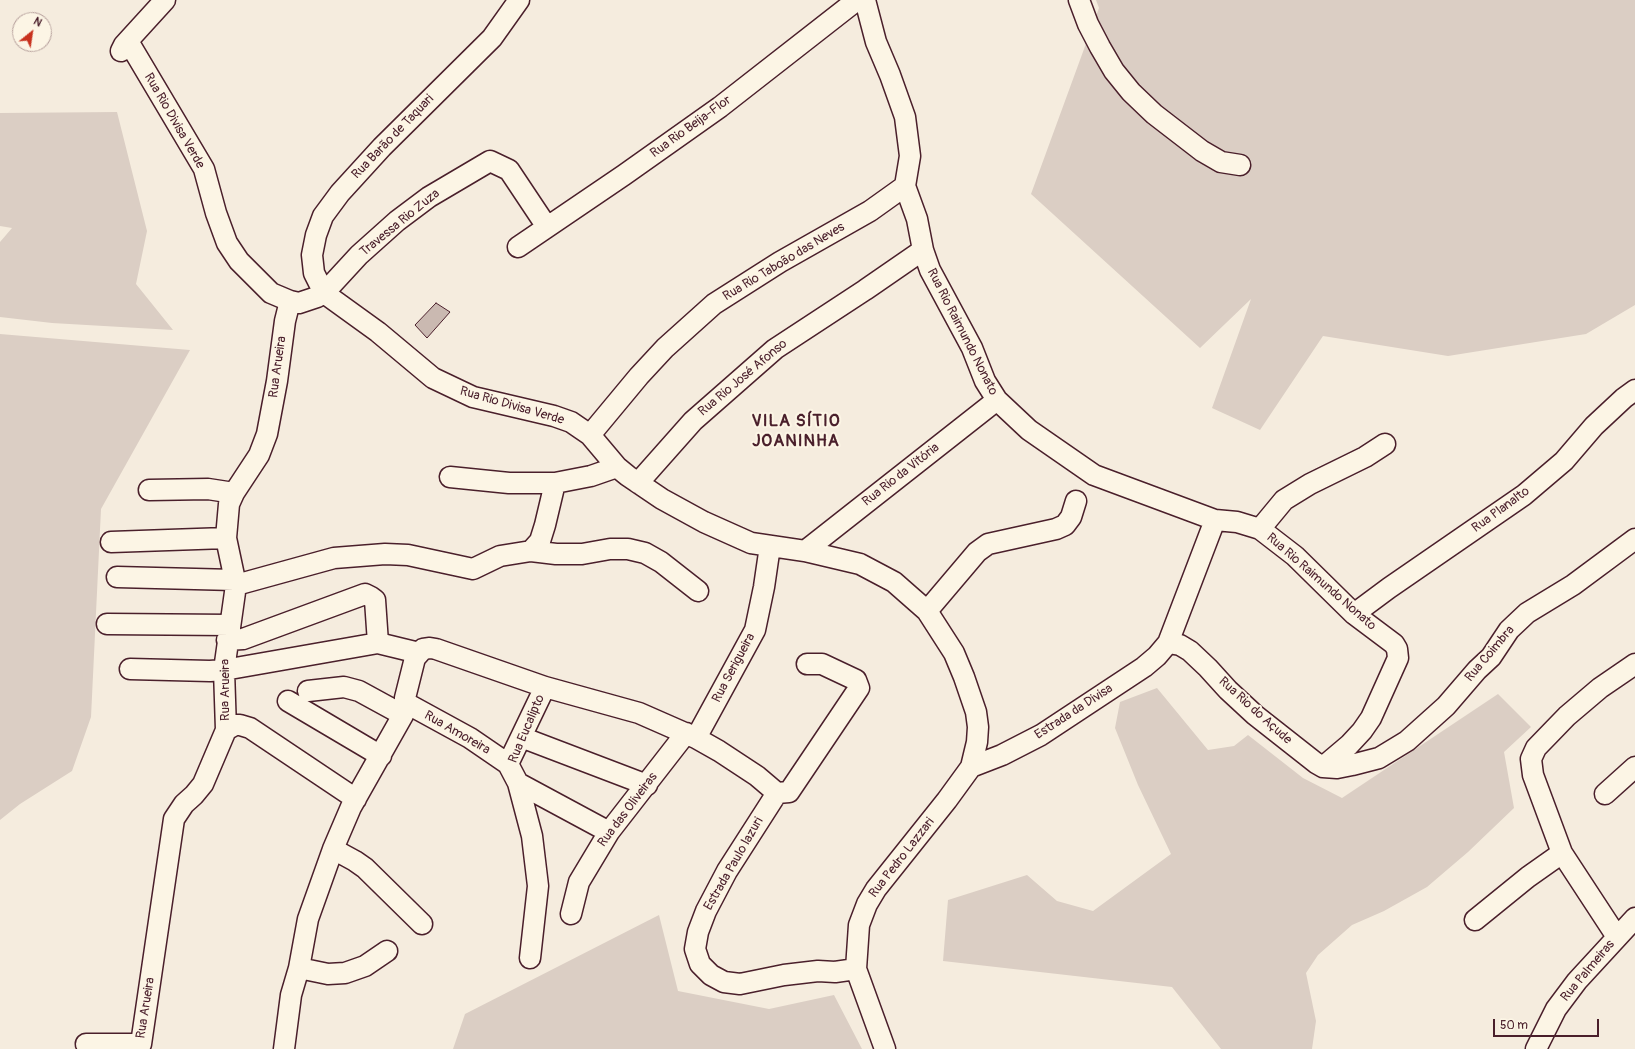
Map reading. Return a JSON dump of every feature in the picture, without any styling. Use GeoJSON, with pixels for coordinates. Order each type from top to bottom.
{"type":"FeatureCollection","features":[{"type":"Feature","properties":{"kind":"street","name":"Rua Rio Divisa Verde"},"geometry":{"type":"LineString","coordinates":[[164,0],[124,47],[204,169],[216,213],[227,243],[239,261],[271,293],[299,303],[317,298],[324,293],[378,332],[433,378],[449,387],[481,400],[554,416],[571,422],[590,435],[617,467],[638,483],[662,499],[727,533],[751,543],[805,551],[860,564],[894,582],[927,611],[954,653],[976,712],[978,727],[977,742],[971,767]]}},
{"type":"Feature","properties":{"kind":"street","name":"Rua Barão de Taquari"},"geometry":{"type":"LineString","coordinates":[[324,293],[314,273],[312,255],[316,235],[323,216],[340,193],[382,147],[492,38],[519,0]]}},
{"type":"Feature","properties":{"kind":"street","name":"Rua Rio Beija-Flor"},"geometry":{"type":"LineString","coordinates":[[518,247],[624,175],[720,107],[857,0]]}},
{"type":"Feature","properties":{"kind":"street","name":"Rua Rio Raimundo Nonato"},"geometry":{"type":"LineString","coordinates":[[865,0],[876,42],[905,117],[910,156],[905,186],[917,219],[923,250],[930,270],[972,348],[985,381],[997,400],[1029,430],[1094,475],[1215,520],[1237,522],[1260,529],[1295,556],[1354,614],[1394,644],[1397,649],[1398,658],[1371,718],[1362,731],[1349,745],[1324,767]]}},
{"type":"Feature","properties":{"kind":"street"},"geometry":{"type":"LineString","coordinates":[[1079,0],[1100,46],[1114,71],[1131,92],[1154,114],[1202,151],[1221,162],[1240,165]]}},
{"type":"Feature","properties":{"kind":"street","name":"Travessa Rio Zuza"},"geometry":{"type":"LineString","coordinates":[[324,293],[359,255],[397,221],[429,197],[490,161],[509,170],[547,227]]}},
{"type":"Feature","properties":{"kind":"street","name":"Rua Rio Taboão das Neves"},"geometry":{"type":"LineString","coordinates":[[590,435],[639,376],[665,348],[714,304],[780,262],[870,211],[905,186]]}},
{"type":"Feature","properties":{"kind":"street","name":"Rua Rio José Afonso"},"geometry":{"type":"LineString","coordinates":[[638,483],[693,421],[775,348],[865,290],[923,250]]}},
{"type":"Feature","properties":{"kind":"street","name":"Rua Arueira"},"geometry":{"type":"LineString","coordinates":[[86,1044],[141,1044],[174,819],[184,804],[204,784],[226,730],[224,670],[235,582],[226,538],[229,504],[234,493],[259,455],[267,434],[277,380],[285,321],[290,301]]}},
{"type":"Feature","properties":{"kind":"street","name":"Rua Planalto"},"geometry":{"type":"LineString","coordinates":[[1354,614],[1389,588],[1524,495],[1564,461],[1594,426],[1624,398],[1635,390]]}},
{"type":"Feature","properties":{"kind":"street","name":"Rua Rio da Vitória"},"geometry":{"type":"LineString","coordinates":[[805,551],[997,400]]}},
{"type":"Feature","properties":{"kind":"street"},"geometry":{"type":"LineString","coordinates":[[1260,529],[1284,500],[1310,484],[1365,457],[1385,444]]}},
{"type":"Feature","properties":{"kind":"street"},"geometry":{"type":"LineString","coordinates":[[450,477],[509,483],[555,483],[584,478],[617,467]]}},
{"type":"Feature","properties":{"kind":"street"},"geometry":{"type":"LineString","coordinates":[[531,551],[540,541],[555,483]]}},
{"type":"Feature","properties":{"kind":"street"},"geometry":{"type":"LineString","coordinates":[[149,490],[208,489],[234,493]]}},
{"type":"Feature","properties":{"kind":"street"},"geometry":{"type":"LineString","coordinates":[[927,611],[977,552],[988,544],[1056,529],[1065,525],[1071,517],[1076,501]]}},
{"type":"Feature","properties":{"kind":"street"},"geometry":{"type":"LineString","coordinates":[[1168,643],[1215,520]]}},
{"type":"Feature","properties":{"kind":"street"},"geometry":{"type":"LineString","coordinates":[[112,542],[226,538]]}},
{"type":"Feature","properties":{"kind":"street","name":"Rua Coimbra"},"geometry":{"type":"LineString","coordinates":[[1324,767],[1336,768],[1380,758],[1407,741],[1446,706],[1477,670],[1491,657],[1509,630],[1527,613],[1572,585],[1635,538]]}},
{"type":"Feature","properties":{"kind":"street","name":"Rua Serigueira"},"geometry":{"type":"LineString","coordinates":[[691,735],[755,630],[764,587],[770,546]]}},
{"type":"Feature","properties":{"kind":"street"},"geometry":{"type":"LineString","coordinates":[[117,577],[235,582],[334,558],[385,554],[408,555],[473,569],[500,556],[531,551],[556,554],[582,554],[610,549],[628,549],[645,552],[661,562],[698,592]]}},
{"type":"Feature","properties":{"kind":"street"},"geometry":{"type":"LineString","coordinates":[[107,624],[228,633],[243,639],[365,594],[372,596],[376,600],[378,643]]}},
{"type":"Feature","properties":{"kind":"street"},"geometry":{"type":"LineString","coordinates":[[130,669],[224,670],[378,643],[427,651],[545,687],[639,713],[691,735],[719,751],[757,776],[777,793],[789,792],[859,688],[856,680],[822,664],[807,664]]}},
{"type":"Feature","properties":{"kind":"street","name":"Rua Rio do Açude"},"geometry":{"type":"LineString","coordinates":[[1168,643],[1180,645],[1190,651],[1255,715],[1310,758],[1324,767]]}},
{"type":"Feature","properties":{"kind":"street","name":"Estrada da Divisa"},"geometry":{"type":"LineString","coordinates":[[971,767],[1002,756],[1041,735],[1144,667],[1157,656],[1168,643]]}},
{"type":"Feature","properties":{"kind":"street"},"geometry":{"type":"LineString","coordinates":[[284,1049],[291,995],[299,968],[308,919],[333,850],[356,799],[381,756],[405,709],[405,698],[415,658],[427,651]]}},
{"type":"Feature","properties":{"kind":"street"},"geometry":{"type":"LineString","coordinates":[[1617,936],[1562,853],[1536,784],[1531,767],[1531,759],[1536,748],[1566,716],[1600,688],[1635,664]]}},
{"type":"Feature","properties":{"kind":"street","name":"Rua Amoreira"},"geometry":{"type":"LineString","coordinates":[[308,691],[344,687],[359,691],[405,709],[470,738],[508,764]]}},
{"type":"Feature","properties":{"kind":"street","name":"Rua Eucalipto"},"geometry":{"type":"LineString","coordinates":[[530,958],[538,886],[532,836],[518,783],[508,764],[545,687]]}},
{"type":"Feature","properties":{"kind":"street"},"geometry":{"type":"LineString","coordinates":[[288,701],[381,756]]}},
{"type":"Feature","properties":{"kind":"street"},"geometry":{"type":"LineString","coordinates":[[226,730],[235,725],[250,728],[356,799]]}},
{"type":"Feature","properties":{"kind":"street","name":"Rua das Oliveiras"},"geometry":{"type":"LineString","coordinates":[[571,914],[579,882],[609,832],[647,785],[691,735]]}},
{"type":"Feature","properties":{"kind":"street"},"geometry":{"type":"LineString","coordinates":[[521,737],[647,785]]}},
{"type":"Feature","properties":{"kind":"street","name":"Rua Pedro Lazzari"},"geometry":{"type":"LineString","coordinates":[[886,1049],[856,969],[859,925],[867,904],[876,889],[947,800],[971,767]]}},
{"type":"Feature","properties":{"kind":"street"},"geometry":{"type":"LineString","coordinates":[[1605,794],[1635,767]]}},
{"type":"Feature","properties":{"kind":"street"},"geometry":{"type":"LineString","coordinates":[[518,783],[609,832]]}},
{"type":"Feature","properties":{"kind":"street","name":"Estrada Paulo lazuri"},"geometry":{"type":"LineString","coordinates":[[777,793],[727,871],[706,911],[698,932],[695,949],[700,964],[710,975],[724,982],[740,984],[784,975],[818,971],[835,972],[856,969]]}},
{"type":"Feature","properties":{"kind":"street"},"geometry":{"type":"LineString","coordinates":[[333,850],[365,868],[422,924]]}},
{"type":"Feature","properties":{"kind":"street"},"geometry":{"type":"LineString","coordinates":[[1475,920],[1528,877],[1562,853]]}},
{"type":"Feature","properties":{"kind":"street","name":"Rua Palmeiras"},"geometry":{"type":"LineString","coordinates":[[1536,1049],[1556,1009],[1577,981],[1635,918]]}},
{"type":"Feature","properties":{"kind":"street"},"geometry":{"type":"LineString","coordinates":[[299,968],[328,974],[345,972],[365,966],[387,951]]}},
{"type":"Feature","properties":{"kind":"shaded area"},"geometry":{"type":"Polygon","coordinates":[[[1096,0],[1635,0],[1635,305],[1586,334],[1448,356],[1323,336],[1260,430],[1212,408],[1251,299],[1200,348],[1031,194],[1099,8],[1096,0]]]}},
{"type":"Feature","properties":{"kind":"shaded area"},"geometry":{"type":"Polygon","coordinates":[[[117,112],[147,231],[136,284],[173,330],[52,323],[0,317],[0,242],[12,228],[0,226],[0,113],[117,112]]]}},
{"type":"Feature","properties":{"kind":"shaded area"},"geometry":{"type":"Polygon","coordinates":[[[0,334],[190,350],[101,509],[91,717],[72,771],[20,804],[0,820],[0,334]]]}},
{"type":"Feature","properties":{"kind":"shaded area"},"geometry":{"type":"Polygon","coordinates":[[[1157,688],[1208,750],[1234,746],[1248,735],[1303,778],[1342,798],[1498,694],[1531,727],[1504,752],[1514,808],[1468,852],[1427,887],[1384,911],[1352,925],[1318,955],[1306,973],[1316,1021],[1312,1049],[1221,1049],[1172,987],[943,961],[948,900],[1027,875],[1057,901],[1093,911],[1171,854],[1138,785],[1115,728],[1120,702],[1157,688]]]}},
{"type":"Feature","properties":{"kind":"shaded area"},"geometry":{"type":"Polygon","coordinates":[[[659,915],[678,991],[769,1009],[834,995],[862,1049],[453,1049],[465,1014],[659,915]]]}},
{"type":"Feature","properties":{"kind":"building"},"geometry":{"type":"Polygon","coordinates":[[[436,303],[450,312],[427,338],[415,325],[436,303]]]}},
{"type":"Feature","properties":{"kind":"district","name":"VILA SÍTIO JOANINHA"},"geometry":{"type":"Point","coordinates":[796,432]}}]}
